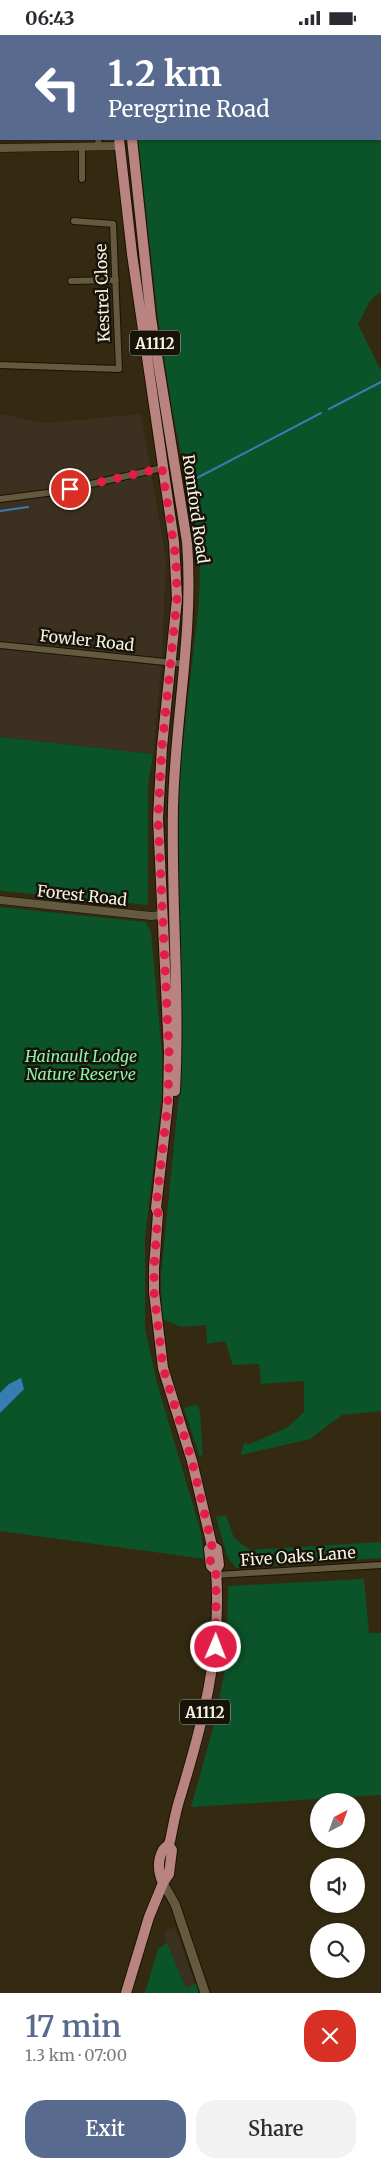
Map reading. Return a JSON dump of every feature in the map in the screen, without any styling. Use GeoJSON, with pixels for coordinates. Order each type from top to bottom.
{"type":"FeatureCollection","features":[{"type":"Feature","properties":{"kind":"main road"},"geometry":{"type":"LineString","coordinates":[[119,142],[132,141]]}},
{"type":"Feature","properties":{"kind":"main road","name":"Romford Road"},"geometry":{"type":"LineString","coordinates":[[132,141],[151,318],[187,541],[189,594],[185,664],[174,763],[172,910],[177,1053],[173,1112],[161,1210],[158,1213]]}},
{"type":"Feature","properties":{"kind":"main road","name":"Romford Road"},"geometry":{"type":"LineString","coordinates":[[119,142],[132,254],[177,577],[162,747],[158,818],[161,915],[169,1052],[168,1102],[156,1208],[158,1213],[154,1292],[163,1368],[192,1461],[212,1545],[217,1549],[219,1564],[216,1572],[216,1647],[211,1683],[195,1750],[175,1812],[169,1845],[163,1851],[158,1868],[163,1883],[175,1904],[205,1993]]}},
{"type":"Feature","properties":{"kind":"main road","name":"A1112"},"geometry":{"type":"LineString","coordinates":[[126,1993],[149,1917],[163,1883]]}},
{"type":"Feature","properties":{"kind":"street"},"geometry":{"type":"LineString","coordinates":[[0,148],[82,147],[99,143],[119,142]]}},
{"type":"Feature","properties":{"kind":"street"},"geometry":{"type":"LineString","coordinates":[[82,147],[82,179]]}},
{"type":"Feature","properties":{"kind":"street","name":"Kestrel Close"},"geometry":{"type":"LineString","coordinates":[[0,365],[119,369],[113,224],[74,221]]}},
{"type":"Feature","properties":{"kind":"street"},"geometry":{"type":"LineString","coordinates":[[71,281],[116,280]]}},
{"type":"Feature","properties":{"kind":"street"},"geometry":{"type":"LineString","coordinates":[[0,499],[54,492],[162,468]]}},
{"type":"Feature","properties":{"kind":"street","name":"Fowler Road"},"geometry":{"type":"LineString","coordinates":[[0,645],[185,664]]}},
{"type":"Feature","properties":{"kind":"street","name":"Forest Road"},"geometry":{"type":"LineString","coordinates":[[0,900],[151,916],[161,915]]}},
{"type":"Feature","properties":{"kind":"street","name":"Five Oaks Lane"},"geometry":{"type":"LineString","coordinates":[[216,1572],[381,1565]]}},
{"type":"Feature","properties":{"kind":"shaded area"},"geometry":{"type":"Polygon","coordinates":[[[0,414],[45,423],[141,414],[166,560],[162,656],[153,754],[0,737],[0,414]]]}},
{"type":"Feature","properties":{"kind":"shaded area"},"geometry":{"type":"Polygon","coordinates":[[[175,1927],[195,1984],[186,1988],[164,1935],[165,1931],[175,1927]]]}},
{"type":"Feature","properties":{"kind":"green space"},"geometry":{"type":"Polygon","coordinates":[[[138,140],[381,140],[381,291],[370,301],[358,324],[381,371],[381,1411],[342,1415],[310,1439],[241,1455],[244,1443],[250,1444],[288,1427],[304,1412],[304,1381],[261,1384],[259,1364],[233,1365],[225,1341],[207,1344],[206,1325],[181,1327],[162,1319],[161,1275],[181,1074],[180,920],[177,851],[179,778],[199,602],[200,564],[196,524],[172,409],[158,319],[138,140]]]}},
{"type":"Feature","properties":{"kind":"green space"},"geometry":{"type":"Polygon","coordinates":[[[0,737],[153,754],[148,785],[148,905],[0,891],[0,737]]]}},
{"type":"Feature","properties":{"kind":"green space","name":"Hainault Lodge Nature Reserve"},"geometry":{"type":"Polygon","coordinates":[[[0,907],[146,922],[151,932],[162,1054],[162,1094],[145,1237],[145,1329],[157,1383],[200,1529],[205,1559],[0,1531],[0,907]]]}},
{"type":"Feature","properties":{"kind":"green space"},"geometry":{"type":"Polygon","coordinates":[[[198,1405],[203,1453],[200,1457],[184,1409],[188,1406],[198,1405]]]}},
{"type":"Feature","properties":{"kind":"green space"},"geometry":{"type":"Polygon","coordinates":[[[226,1515],[234,1538],[250,1550],[381,1542],[381,1558],[236,1568],[227,1556],[216,1517],[226,1515]]]}},
{"type":"Feature","properties":{"kind":"green space"},"geometry":{"type":"Polygon","coordinates":[[[364,1579],[369,1633],[381,1633],[381,1795],[365,1796],[365,1793],[310,1793],[310,1799],[191,1807],[215,1721],[226,1663],[228,1586],[364,1579]]]}},
{"type":"Feature","properties":{"kind":"green space"},"geometry":{"type":"Polygon","coordinates":[[[167,1943],[186,1988],[197,1983],[201,1993],[145,1993],[158,1949],[167,1943]]]}},
{"type":"Feature","properties":{"kind":"water"},"geometry":{"type":"Polygon","coordinates":[[[21,1378],[24,1389],[0,1413],[0,1393],[9,1384],[21,1378]]]}},
{"type":"Feature","properties":{"kind":"waterway"},"geometry":{"type":"LineString","coordinates":[[329,409],[381,382]]}},
{"type":"Feature","properties":{"kind":"waterway"},"geometry":{"type":"LineString","coordinates":[[195,479],[321,413]]}},
{"type":"Feature","properties":{"kind":"waterway"},"geometry":{"type":"LineString","coordinates":[[0,511],[28,507]]}},
{"type":"Feature","properties":{"kind":"route"},"geometry":{"type":"LineString","coordinates":[[70,489],[162,468],[174,542],[177,599],[162,747],[158,818],[161,915],[169,1052],[168,1102],[156,1208],[158,1213],[154,1292],[163,1368],[192,1461],[212,1545],[209,1549],[211,1566],[216,1570],[217,1591],[216,1647]]}}]}
